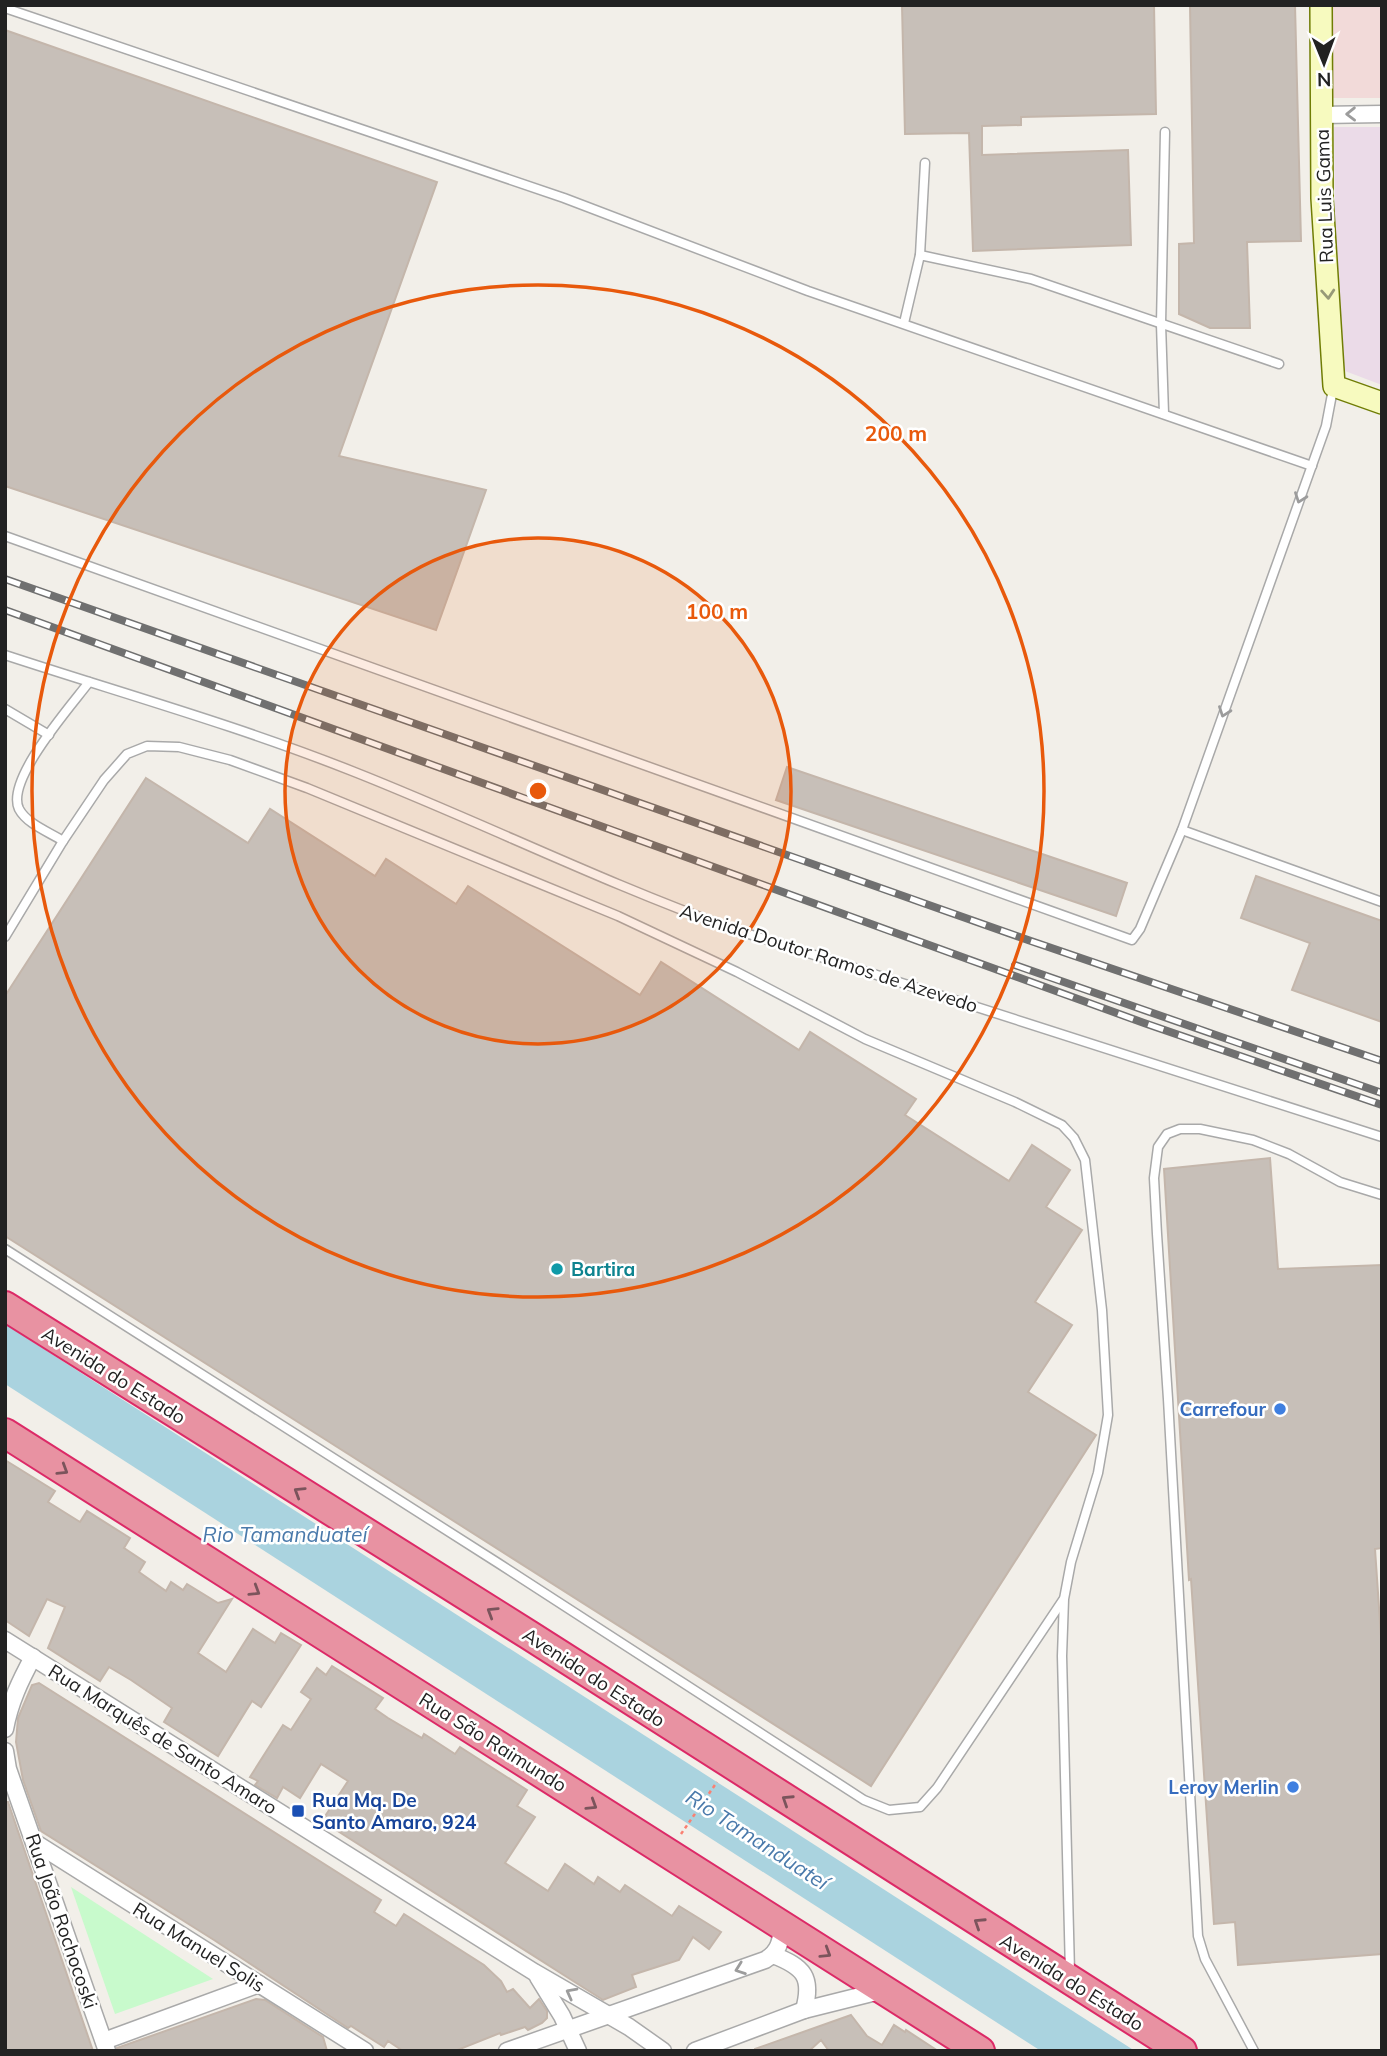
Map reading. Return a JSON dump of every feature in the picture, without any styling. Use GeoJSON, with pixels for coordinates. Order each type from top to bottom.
{"type":"FeatureCollection","features":[{"type":"Feature","properties":{"kind":"highway","name":"Avenida do Estado"},"geometry":{"type":"LineString","coordinates":[[5,1306],[529,1635],[1182,2051]]}},
{"type":"Feature","properties":{"kind":"highway","name":"Rua São Raimundo"},"geometry":{"type":"LineString","coordinates":[[5,1433],[980,2051]]}},
{"type":"Feature","properties":{"kind":"street","name":"Rua Luis Gama"},"geometry":{"type":"LineString","coordinates":[[1321,5],[1322,198],[1334,386]]}},
{"type":"Feature","properties":{"kind":"street"},"geometry":{"type":"LineString","coordinates":[[1321,115],[1382,114]]}},
{"type":"Feature","properties":{"kind":"street"},"geometry":{"type":"LineString","coordinates":[[1334,386],[1382,403]]}},
{"type":"Feature","properties":{"kind":"street","name":"Rua Marquês de Santo Amaro"},"geometry":{"type":"LineString","coordinates":[[5,1640],[534,1972],[608,2015],[639,2043],[663,2051]]}},
{"type":"Feature","properties":{"kind":"street"},"geometry":{"type":"LineString","coordinates":[[5,1729],[17,1687],[33,1657]]}},
{"type":"Feature","properties":{"kind":"street","name":"Rua João Rochocoski"},"geometry":{"type":"LineString","coordinates":[[5,1751],[8,1769],[106,2046]]}},
{"type":"Feature","properties":{"kind":"street","name":"Rua Manuel Solis"},"geometry":{"type":"LineString","coordinates":[[34,1842],[365,2051]]}},
{"type":"Feature","properties":{"kind":"street"},"geometry":{"type":"LineString","coordinates":[[507,2051],[773,1955],[779,1947],[782,1926]]}},
{"type":"Feature","properties":{"kind":"street"},"geometry":{"type":"LineString","coordinates":[[773,1955],[800,1969],[808,1982],[809,1992],[804,2010]]}},
{"type":"Feature","properties":{"kind":"street","name":"Rua Marquês de Santo Amaro"},"geometry":{"type":"LineString","coordinates":[[534,1972],[578,2051]]}},
{"type":"Feature","properties":{"kind":"street"},"geometry":{"type":"LineString","coordinates":[[106,2046],[258,1984]]}},
{"type":"Feature","properties":{"kind":"street"},"geometry":{"type":"LineString","coordinates":[[695,2051],[804,2010],[884,1990]]}},
{"type":"Feature","properties":{"kind":"lane"},"geometry":{"type":"LineString","coordinates":[[5,8],[564,198],[808,291],[1312,466]]}},
{"type":"Feature","properties":{"kind":"lane"},"geometry":{"type":"LineString","coordinates":[[1164,414],[1161,324],[1165,132]]}},
{"type":"Feature","properties":{"kind":"lane"},"geometry":{"type":"LineString","coordinates":[[904,323],[920,255],[925,163]]}},
{"type":"Feature","properties":{"kind":"lane"},"geometry":{"type":"LineString","coordinates":[[920,255],[1031,279],[1279,364]]}},
{"type":"Feature","properties":{"kind":"lane"},"geometry":{"type":"LineString","coordinates":[[5,536],[1128,940],[1135,938],[1140,929],[1182,830],[1326,426],[1334,386]]}},
{"type":"Feature","properties":{"kind":"lane","name":"Avenida Doutor Ramos de Azevedo"},"geometry":{"type":"LineString","coordinates":[[5,654],[171,707],[329,762],[443,807],[684,912],[730,929],[1382,1137]]}},
{"type":"Feature","properties":{"kind":"lane"},"geometry":{"type":"LineString","coordinates":[[63,841],[25,817],[18,806],[19,785],[36,753],[89,682]]}},
{"type":"Feature","properties":{"kind":"lane"},"geometry":{"type":"LineString","coordinates":[[5,709],[50,735]]}},
{"type":"Feature","properties":{"kind":"lane"},"geometry":{"type":"LineString","coordinates":[[5,937],[63,841],[104,780],[127,754],[147,746],[179,747],[230,760],[307,788],[618,916],[737,972],[865,1039],[1015,1102],[1062,1125],[1074,1138],[1085,1160],[1102,1310],[1108,1415],[1098,1474],[1071,1562],[1064,1599],[1062,1656],[1070,1982]]}},
{"type":"Feature","properties":{"kind":"lane"},"geometry":{"type":"LineString","coordinates":[[1182,830],[1382,902]]}},
{"type":"Feature","properties":{"kind":"lane"},"geometry":{"type":"LineString","coordinates":[[1254,2051],[1205,1959],[1198,1937],[1154,1178],[1158,1147],[1167,1134],[1180,1129],[1200,1129],[1253,1140],[1289,1154],[1340,1182],[1382,1195]]}},
{"type":"Feature","properties":{"kind":"lane"},"geometry":{"type":"LineString","coordinates":[[5,1249],[486,1555],[782,1748],[864,1800],[889,1810],[920,1807],[937,1788],[1064,1599]]}},
{"type":"Feature","properties":{"kind":"path"},"geometry":{"type":"LineString","coordinates":[[678,1839],[722,1773]]}},
{"type":"Feature","properties":{"kind":"shaded area"},"geometry":{"type":"Polygon","coordinates":[[[1333,5],[1382,5],[1382,98],[1331,98],[1333,5]]]}},
{"type":"Feature","properties":{"kind":"shaded area"},"geometry":{"type":"Polygon","coordinates":[[[1334,127],[1382,127],[1382,385],[1337,368],[1334,127]]]}},
{"type":"Feature","properties":{"kind":"green space"},"geometry":{"type":"Polygon","coordinates":[[[71,1887],[213,1979],[115,2014],[71,1887]]]}},
{"type":"Feature","properties":{"kind":"water","name":"Rio Tamanduateí"},"geometry":{"type":"Polygon","coordinates":[[[5,1324],[1135,2051],[1041,2051],[5,1384],[5,1324]]]}},
{"type":"Feature","properties":{"kind":"building"},"geometry":{"type":"Polygon","coordinates":[[[902,5],[1154,5],[1156,114],[1021,117],[1021,125],[982,126],[982,155],[1128,150],[1131,245],[973,251],[969,133],[905,134],[902,5]]]}},
{"type":"Feature","properties":{"kind":"building"},"geometry":{"type":"Polygon","coordinates":[[[1190,5],[1295,5],[1301,241],[1247,242],[1250,328],[1210,328],[1179,314],[1179,244],[1194,243],[1190,5]]]}},
{"type":"Feature","properties":{"kind":"building"},"geometry":{"type":"Polygon","coordinates":[[[5,30],[437,182],[339,456],[486,490],[436,630],[5,486],[5,30]]]}},
{"type":"Feature","properties":{"kind":"building"},"geometry":{"type":"Polygon","coordinates":[[[787,767],[1127,883],[1116,916],[776,800],[787,767]]]}},
{"type":"Feature","properties":{"kind":"building","name":"Bartira"},"geometry":{"type":"Polygon","coordinates":[[[146,778],[248,843],[270,809],[375,876],[386,859],[456,904],[468,886],[640,995],[661,962],[799,1050],[810,1032],[916,1099],[905,1115],[1009,1181],[1032,1145],[1070,1170],[1046,1207],[1082,1230],[1035,1302],[1072,1325],[1028,1392],[1096,1435],[871,1786],[5,1236],[5,996],[146,778]]]}},
{"type":"Feature","properties":{"kind":"building"},"geometry":{"type":"Polygon","coordinates":[[[1256,876],[1382,921],[1382,1022],[1292,990],[1310,943],[1241,918],[1256,876]]]}},
{"type":"Feature","properties":{"kind":"building"},"geometry":{"type":"Polygon","coordinates":[[[1270,1158],[1278,1269],[1382,1265],[1382,1548],[1375,1549],[1382,1651],[1382,1954],[1238,1965],[1235,1922],[1214,1924],[1191,1579],[1189,1580],[1164,1169],[1270,1158]]]}},
{"type":"Feature","properties":{"kind":"building"},"geometry":{"type":"Polygon","coordinates":[[[5,1460],[55,1491],[48,1502],[80,1522],[87,1511],[130,1538],[124,1548],[145,1562],[139,1572],[166,1591],[171,1582],[183,1590],[187,1584],[218,1603],[232,1599],[198,1653],[226,1672],[253,1629],[275,1643],[281,1633],[301,1645],[261,1707],[252,1701],[218,1756],[164,1722],[172,1708],[131,1680],[109,1667],[100,1681],[48,1648],[65,1607],[47,1599],[29,1636],[5,1620],[5,1460]]]}},
{"type":"Feature","properties":{"kind":"building"},"geometry":{"type":"Polygon","coordinates":[[[332,1666],[383,1698],[375,1709],[388,1718],[422,1738],[424,1734],[455,1754],[460,1747],[527,1790],[517,1806],[535,1817],[505,1863],[548,1891],[565,1864],[594,1884],[598,1877],[620,1892],[625,1885],[672,1916],[679,1906],[721,1932],[709,1949],[693,1937],[679,1960],[632,1975],[636,1987],[603,2000],[322,1821],[348,1781],[321,1764],[300,1798],[283,1787],[277,1798],[255,1785],[258,1781],[250,1777],[283,1725],[291,1730],[311,1699],[301,1692],[317,1668],[326,1675],[332,1666]]]}},
{"type":"Feature","properties":{"kind":"building"},"geometry":{"type":"Polygon","coordinates":[[[39,1683],[381,1900],[374,1912],[396,1926],[404,1914],[484,1965],[501,1981],[507,1992],[513,1989],[530,2008],[539,1999],[547,2011],[547,2018],[528,2030],[525,2027],[501,2035],[500,2033],[455,2051],[403,2051],[388,2041],[384,2047],[351,2026],[348,2028],[41,1831],[23,1780],[16,1742],[18,1718],[32,1685],[39,1683]]]}},
{"type":"Feature","properties":{"kind":"building"},"geometry":{"type":"Polygon","coordinates":[[[5,1802],[8,1802],[93,2051],[5,2051],[5,1802]]]}},
{"type":"Feature","properties":{"kind":"building"},"geometry":{"type":"Polygon","coordinates":[[[256,1999],[265,2000],[323,2037],[327,2051],[117,2051],[117,2048],[256,1999]]]}},
{"type":"Feature","properties":{"kind":"building"},"geometry":{"type":"Polygon","coordinates":[[[851,2015],[867,2036],[882,2045],[894,2025],[938,2051],[829,2051],[821,2040],[809,2051],[755,2051],[755,2049],[851,2015]]]}},
{"type":"Feature","properties":{"kind":"railway"},"geometry":{"type":"LineString","coordinates":[[5,579],[1028,940],[1382,1061]]}},
{"type":"Feature","properties":{"kind":"railway"},"geometry":{"type":"LineString","coordinates":[[5,610],[1144,1023],[1382,1105]]}},
{"type":"Feature","properties":{"kind":"railway"},"geometry":{"type":"LineString","coordinates":[[1015,965],[1382,1093]]}},
{"type":"Feature","properties":{"kind":"place","name":"Bartira"},"geometry":{"type":"Point","coordinates":[557,1269]}},
{"type":"Feature","properties":{"kind":"place","name":"Carrefour"},"geometry":{"type":"Point","coordinates":[1280,1409]}},
{"type":"Feature","properties":{"kind":"place","name":"Leroy Merlin"},"geometry":{"type":"Point","coordinates":[1293,1787]}},
{"type":"Feature","properties":{"kind":"place","name":"Rua Mq. De Santo Amaro, 924"},"geometry":{"type":"Point","coordinates":[298,1811]}}]}
